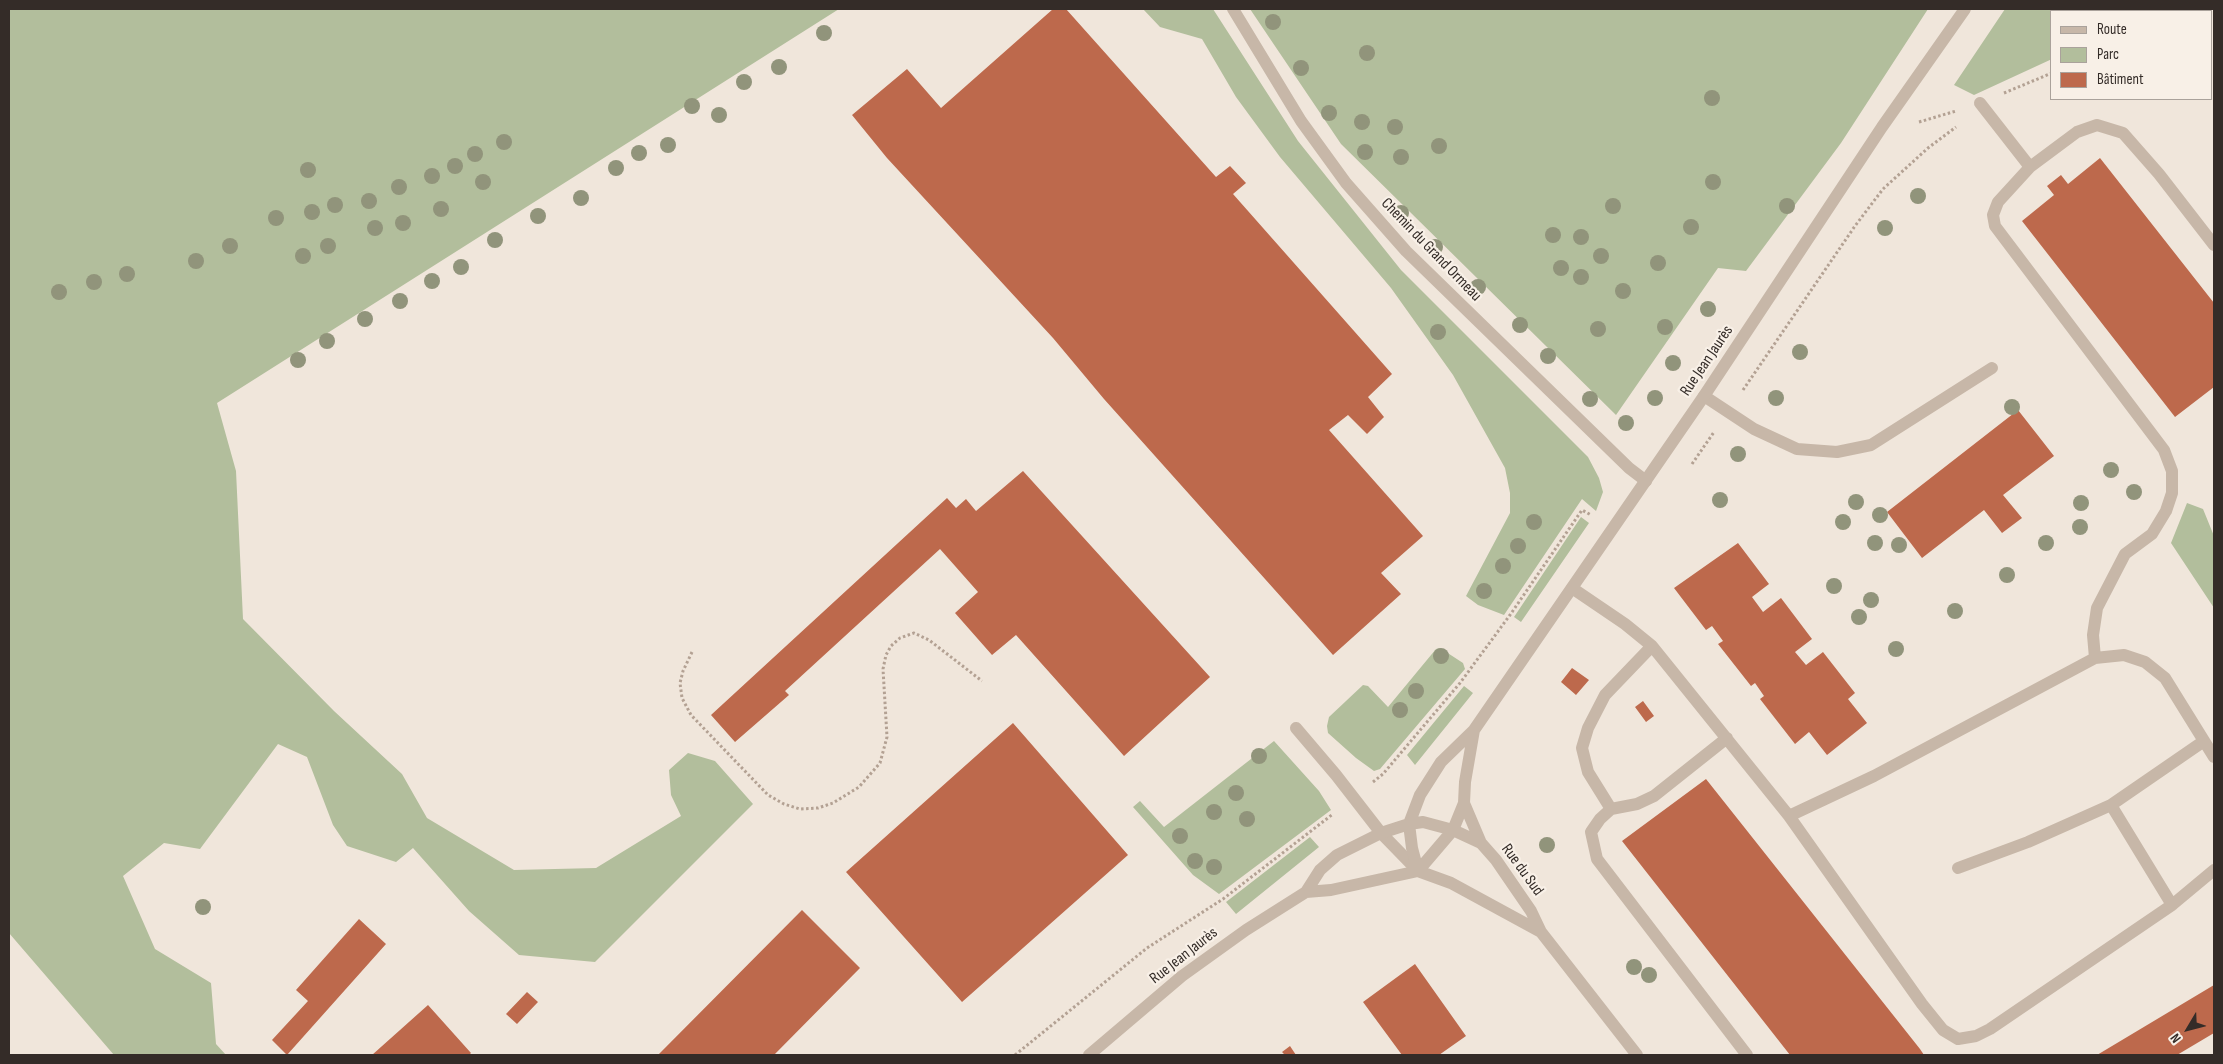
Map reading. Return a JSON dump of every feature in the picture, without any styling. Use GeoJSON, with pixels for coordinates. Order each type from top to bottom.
{"type":"FeatureCollection","features":[{"type":"Feature","properties":{"kind":"street","name":"Chemin du Grand Ormeau"},"geometry":{"type":"LineString","coordinates":[[1233,9],[1301,121],[1346,183],[1406,251],[1630,468],[1646,481]]}},
{"type":"Feature","properties":{"kind":"street","name":"Rue Jean Jaurès"},"geometry":{"type":"LineString","coordinates":[[1418,871],[1412,848],[1409,824],[1420,795],[1441,762],[1474,730],[1704,396],[1877,135],[1966,9]]}},
{"type":"Feature","properties":{"kind":"street"},"geometry":{"type":"LineString","coordinates":[[1980,103],[2030,167]]}},
{"type":"Feature","properties":{"kind":"street"},"geometry":{"type":"LineString","coordinates":[[2095,658],[2093,634],[2097,608],[2125,554],[2152,534],[2166,511],[2172,493],[2172,471],[2164,450],[1995,226],[1992,215],[1998,202],[2030,167],[2076,132],[2097,125],[2123,133],[2159,174],[2214,245]]}},
{"type":"Feature","properties":{"kind":"street"},"geometry":{"type":"LineString","coordinates":[[1704,396],[1754,429],[1798,449],[1838,452],[1871,445],[1992,368]]}},
{"type":"Feature","properties":{"kind":"street"},"geometry":{"type":"LineString","coordinates":[[1572,588],[1625,624],[1652,646],[1789,816],[1922,1004],[1943,1030],[1958,1039],[1976,1036],[1990,1030],[2172,905],[2214,870]]}},
{"type":"Feature","properties":{"kind":"street"},"geometry":{"type":"LineString","coordinates":[[1611,809],[1588,772],[1582,748],[1588,728],[1605,695],[1652,646]]}},
{"type":"Feature","properties":{"kind":"street"},"geometry":{"type":"LineString","coordinates":[[1789,816],[1874,776],[2095,658],[2124,655],[2145,662],[2165,678],[2214,757]]}},
{"type":"Feature","properties":{"kind":"street"},"geometry":{"type":"LineString","coordinates":[[1296,728],[1381,833],[1418,871]]}},
{"type":"Feature","properties":{"kind":"street","name":"Rue Jean Jaurès"},"geometry":{"type":"LineString","coordinates":[[1306,892],[1331,890],[1418,871],[1453,830],[1464,802],[1465,782],[1474,730]]}},
{"type":"Feature","properties":{"kind":"street"},"geometry":{"type":"LineString","coordinates":[[1727,738],[1654,796],[1637,804],[1611,809],[1600,819],[1591,832],[1597,859],[1747,1055]]}},
{"type":"Feature","properties":{"kind":"street"},"geometry":{"type":"LineString","coordinates":[[1958,868],[2028,842],[2112,806],[2204,741]]}},
{"type":"Feature","properties":{"kind":"street","name":"Rue Jean Jaurès"},"geometry":{"type":"LineString","coordinates":[[1464,802],[1481,843]]}},
{"type":"Feature","properties":{"kind":"street"},"geometry":{"type":"LineString","coordinates":[[2112,806],[2172,905]]}},
{"type":"Feature","properties":{"kind":"street","name":"Rue du Sud"},"geometry":{"type":"LineString","coordinates":[[1409,824],[1423,822],[1453,830],[1481,843],[1496,860],[1531,911],[1541,932],[1637,1055]]}},
{"type":"Feature","properties":{"kind":"street","name":"Rue Jean Jaurès"},"geometry":{"type":"LineString","coordinates":[[1089,1055],[1182,976],[1246,930],[1306,892],[1320,870],[1337,855],[1381,833],[1409,824]]}},
{"type":"Feature","properties":{"kind":"street","name":"Rue du Sud"},"geometry":{"type":"LineString","coordinates":[[1418,871],[1451,883],[1541,932]]}},
{"type":"Feature","properties":{"kind":"path"},"geometry":{"type":"LineString","coordinates":[[1689,468],[1855,226],[1883,189],[1928,148],[1956,127]]}},
{"type":"Feature","properties":{"kind":"path"},"geometry":{"type":"LineString","coordinates":[[1015,1055],[1148,948],[1223,899],[1383,774],[1460,683],[1510,616],[1582,510],[1613,528]]}},
{"type":"Feature","properties":{"kind":"path"},"geometry":{"type":"LineString","coordinates":[[692,652],[683,671],[680,684],[682,698],[691,715],[768,795],[784,804],[800,809],[818,808],[833,803],[859,787],[880,763],[887,737],[883,669],[886,655],[891,646],[900,638],[914,633],[929,640],[982,681]]}},
{"type":"Feature","properties":{"kind":"green space"},"geometry":{"type":"Polygon","coordinates":[[[9,9],[839,9],[217,403],[236,471],[243,619],[334,711],[402,774],[427,818],[514,870],[596,868],[681,816],[671,795],[669,770],[688,753],[715,761],[753,804],[595,962],[519,955],[469,911],[413,848],[396,862],[347,846],[333,825],[307,757],[278,744],[200,849],[164,843],[123,876],[155,949],[211,983],[216,1044],[226,1055],[114,1055],[9,933],[9,9]]]}},
{"type":"Feature","properties":{"kind":"green space"},"geometry":{"type":"Polygon","coordinates":[[[1143,9],[1213,9],[1298,141],[1401,270],[1588,457],[1599,478],[1603,492],[1596,511],[1582,499],[1504,615],[1478,605],[1466,596],[1510,513],[1510,493],[1505,468],[1453,375],[1391,288],[1280,157],[1236,97],[1202,39],[1160,27],[1143,9]]]}},
{"type":"Feature","properties":{"kind":"green space"},"geometry":{"type":"Polygon","coordinates":[[[1250,9],[1928,9],[1841,143],[1746,271],[1718,268],[1616,415],[1341,144],[1250,9]]]}},
{"type":"Feature","properties":{"kind":"green space"},"geometry":{"type":"Polygon","coordinates":[[[2005,9],[2160,9],[2050,10],[2050,60],[1974,95],[1954,85],[2005,9]]]}},
{"type":"Feature","properties":{"kind":"green space"},"geometry":{"type":"Polygon","coordinates":[[[2187,503],[2203,509],[2214,536],[2214,608],[2171,543],[2187,503]]]}},
{"type":"Feature","properties":{"kind":"green space"},"geometry":{"type":"Polygon","coordinates":[[[1581,517],[1589,523],[1521,622],[1514,617],[1581,517]]]}},
{"type":"Feature","properties":{"kind":"green space"},"geometry":{"type":"Polygon","coordinates":[[[1440,648],[1463,663],[1465,669],[1380,769],[1374,771],[1328,733],[1329,717],[1363,685],[1368,686],[1388,707],[1436,649],[1440,648]]]}},
{"type":"Feature","properties":{"kind":"green space"},"geometry":{"type":"Polygon","coordinates":[[[1464,686],[1473,693],[1415,765],[1407,755],[1464,686]]]}},
{"type":"Feature","properties":{"kind":"green space"},"geometry":{"type":"Polygon","coordinates":[[[1274,741],[1319,791],[1331,810],[1219,894],[1193,875],[1133,807],[1140,801],[1164,827],[1274,741]]]}},
{"type":"Feature","properties":{"kind":"green space"},"geometry":{"type":"Polygon","coordinates":[[[1310,837],[1319,847],[1236,914],[1226,902],[1310,837]]]}},
{"type":"Feature","properties":{"kind":"building"},"geometry":{"type":"Polygon","coordinates":[[[1053,9],[1066,9],[1216,177],[1230,166],[1246,183],[1233,194],[1392,374],[1368,397],[1384,417],[1367,434],[1348,415],[1329,430],[1423,536],[1381,573],[1401,594],[1333,655],[1104,399],[1053,338],[887,158],[852,115],[907,69],[941,108],[1053,9]]]}},
{"type":"Feature","properties":{"kind":"building"},"geometry":{"type":"Polygon","coordinates":[[[2100,158],[2214,303],[2214,387],[2175,417],[2022,221],[2054,195],[2047,186],[2061,175],[2068,184],[2100,158]]]}},
{"type":"Feature","properties":{"kind":"building"},"geometry":{"type":"Polygon","coordinates":[[[2018,410],[2054,456],[2003,495],[2022,518],[2002,533],[1984,510],[1922,558],[1887,512],[2018,410]]]}},
{"type":"Feature","properties":{"kind":"building"},"geometry":{"type":"Polygon","coordinates":[[[1023,471],[1210,677],[1124,756],[1016,635],[992,655],[955,613],[978,592],[940,549],[785,691],[789,695],[735,742],[711,715],[947,498],[956,508],[966,499],[976,511],[1023,471]]]}},
{"type":"Feature","properties":{"kind":"building"},"geometry":{"type":"Polygon","coordinates":[[[1738,543],[1769,584],[1752,597],[1763,612],[1781,598],[1812,639],[1795,652],[1806,665],[1823,652],[1855,693],[1848,699],[1867,723],[1827,755],[1809,732],[1795,744],[1760,699],[1764,696],[1755,683],[1751,686],[1718,644],[1723,641],[1712,626],[1706,630],[1674,588],[1738,543]]]}},
{"type":"Feature","properties":{"kind":"building"},"geometry":{"type":"Polygon","coordinates":[[[1572,668],[1589,680],[1576,695],[1561,682],[1572,668]]]}},
{"type":"Feature","properties":{"kind":"building"},"geometry":{"type":"Polygon","coordinates":[[[1643,701],[1654,716],[1646,722],[1635,707],[1643,701]]]}},
{"type":"Feature","properties":{"kind":"building"},"geometry":{"type":"Polygon","coordinates":[[[1013,723],[1128,855],[962,1002],[846,872],[1013,723]]]}},
{"type":"Feature","properties":{"kind":"building"},"geometry":{"type":"Polygon","coordinates":[[[1706,779],[1924,1055],[1790,1055],[1622,841],[1706,779]]]}},
{"type":"Feature","properties":{"kind":"building"},"geometry":{"type":"Polygon","coordinates":[[[802,910],[860,968],[774,1055],[658,1055],[802,910]]]}},
{"type":"Feature","properties":{"kind":"building"},"geometry":{"type":"Polygon","coordinates":[[[359,919],[386,944],[287,1055],[272,1040],[308,1001],[296,990],[359,919]]]}},
{"type":"Feature","properties":{"kind":"building"},"geometry":{"type":"Polygon","coordinates":[[[1415,964],[1466,1036],[1439,1055],[1402,1055],[1363,1002],[1415,964]]]}},
{"type":"Feature","properties":{"kind":"building"},"geometry":{"type":"Polygon","coordinates":[[[2214,985],[2214,1033],[2177,1055],[2097,1055],[2214,985]]]}},
{"type":"Feature","properties":{"kind":"building"},"geometry":{"type":"Polygon","coordinates":[[[527,992],[538,1002],[517,1024],[506,1014],[527,992]]]}},
{"type":"Feature","properties":{"kind":"building"},"geometry":{"type":"Polygon","coordinates":[[[428,1005],[471,1053],[469,1055],[372,1055],[428,1005]]]}},
{"type":"Feature","properties":{"kind":"building"},"geometry":{"type":"Polygon","coordinates":[[[1290,1046],[1296,1055],[1285,1055],[1282,1052],[1290,1046]]]}}]}
